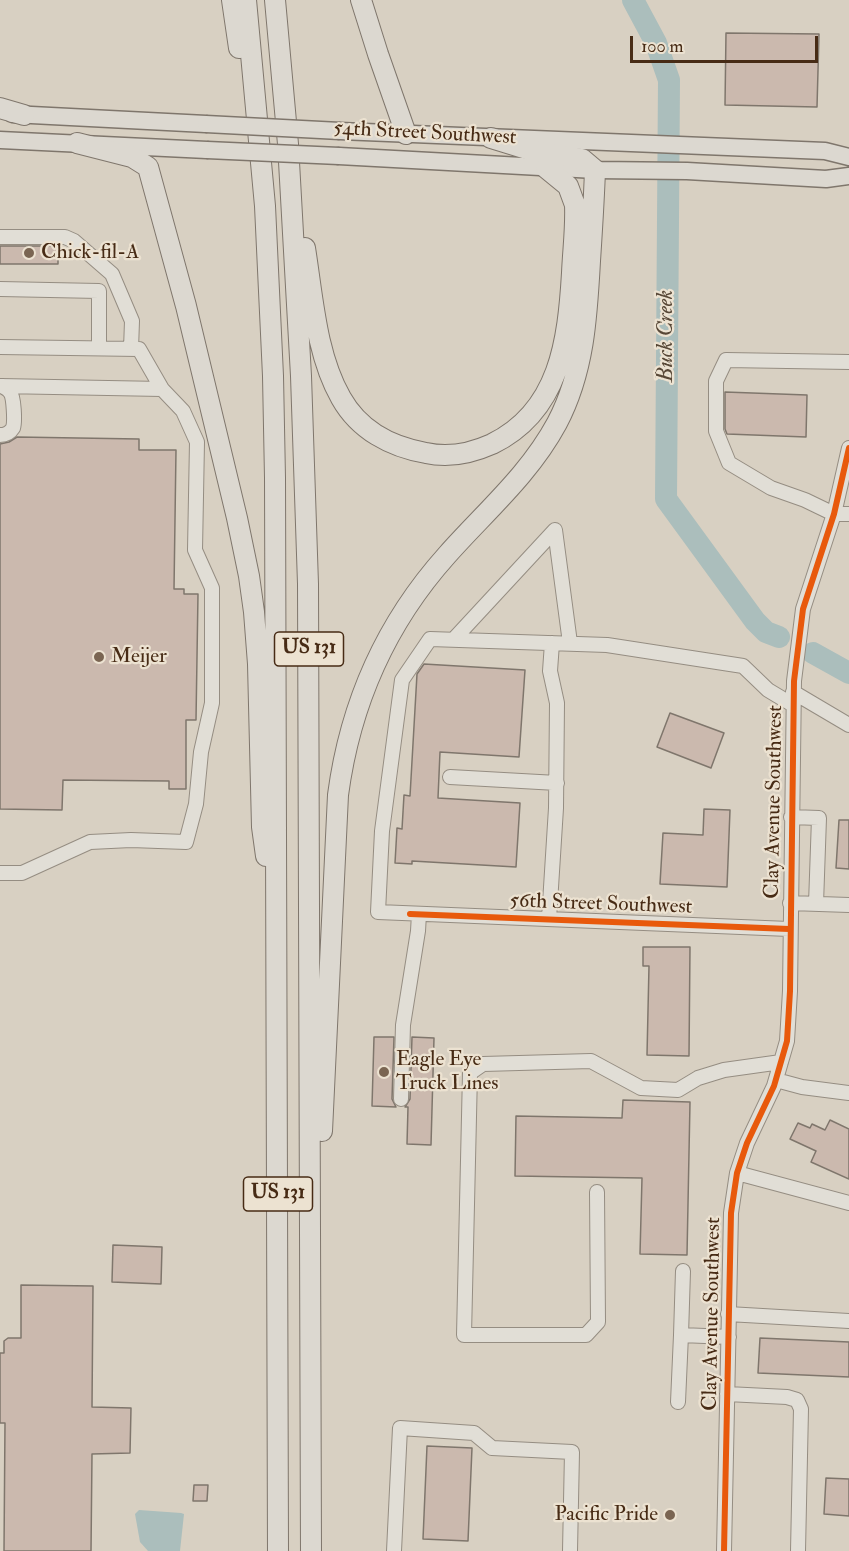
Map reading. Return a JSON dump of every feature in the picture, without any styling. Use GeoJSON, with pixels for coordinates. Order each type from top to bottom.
{"type":"FeatureCollection","features":[{"type":"Feature","properties":{"kind":"highway"},"geometry":{"type":"LineString","coordinates":[[232,0],[265,206]]}},
{"type":"Feature","properties":{"kind":"highway","name":"US 131"},"geometry":{"type":"LineString","coordinates":[[246,0],[265,206],[273,376],[278,1551]]}},
{"type":"Feature","properties":{"kind":"highway","name":"US 131"},"geometry":{"type":"LineString","coordinates":[[275,0],[288,144],[301,376],[308,584],[311,1551]]}},
{"type":"Feature","properties":{"kind":"highway"},"geometry":{"type":"LineString","coordinates":[[361,0],[406,134]]}},
{"type":"Feature","properties":{"kind":"highway"},"geometry":{"type":"LineString","coordinates":[[0,108],[24,115]]}},
{"type":"Feature","properties":{"kind":"highway"},"geometry":{"type":"LineString","coordinates":[[310,1299],[323,1112],[337,810],[347,740],[376,662],[406,606],[448,554],[525,471],[548,437],[568,399],[580,360],[586,328],[595,170],[582,159],[530,150],[491,138]]}},
{"type":"Feature","properties":{"kind":"highway"},"geometry":{"type":"LineString","coordinates":[[77,143],[132,157],[148,167],[186,306],[237,518],[251,591],[258,664],[262,827],[277,933]]}},
{"type":"Feature","properties":{"kind":"highway"},"geometry":{"type":"LineString","coordinates":[[288,144],[319,337],[334,383],[348,409],[358,421],[380,437],[402,448],[432,454],[464,453],[484,448],[523,425],[540,405],[561,360],[570,309],[575,204],[568,186],[546,168]]}},
{"type":"Feature","properties":{"kind":"highway"},"geometry":{"type":"LineString","coordinates":[[269,1551],[278,1456]]}},
{"type":"Feature","properties":{"kind":"main road","name":"54th Street Southwest"},"geometry":{"type":"LineString","coordinates":[[0,114],[491,138],[690,144],[825,151],[849,157]]}},
{"type":"Feature","properties":{"kind":"main road","name":"54th Street Southwest"},"geometry":{"type":"LineString","coordinates":[[0,140],[546,168],[687,171],[826,179],[849,176]]}},
{"type":"Feature","properties":{"kind":"street"},"geometry":{"type":"LineString","coordinates":[[0,237],[65,237],[83,249],[112,274],[132,321],[132,349]]}},
{"type":"Feature","properties":{"kind":"street"},"geometry":{"type":"LineString","coordinates":[[0,290],[99,291],[99,348]]}},
{"type":"Feature","properties":{"kind":"street"},"geometry":{"type":"LineString","coordinates":[[0,347],[139,349],[162,389],[183,411],[197,442],[195,550],[212,588],[212,703],[201,752],[196,804],[186,842],[131,840],[90,842],[22,873],[0,873]]}},
{"type":"Feature","properties":{"kind":"street"},"geometry":{"type":"LineString","coordinates":[[849,362],[726,360],[716,381],[716,431],[729,463],[771,488],[805,500],[834,514],[849,514]]}},
{"type":"Feature","properties":{"kind":"street"},"geometry":{"type":"LineString","coordinates":[[1,386],[162,389]]}},
{"type":"Feature","properties":{"kind":"street"},"geometry":{"type":"LineString","coordinates":[[0,435],[8,433],[14,424],[13,397],[1,386]]}},
{"type":"Feature","properties":{"kind":"street","name":"Clay Avenue Southwest"},"geometry":{"type":"LineString","coordinates":[[724,1551],[731,1213],[737,1173],[747,1143],[776,1080],[787,1041],[790,992],[793,698],[803,609],[834,514],[848,455]]}},
{"type":"Feature","properties":{"kind":"street"},"geometry":{"type":"LineString","coordinates":[[454,639],[555,530],[570,643]]}},
{"type":"Feature","properties":{"kind":"street","name":"56th Street Southwest"},"geometry":{"type":"LineString","coordinates":[[454,639],[430,639],[402,680],[382,831],[378,912],[789,929]]}},
{"type":"Feature","properties":{"kind":"street"},"geometry":{"type":"LineString","coordinates":[[454,639],[607,645],[744,666],[768,690],[793,698],[849,725]]}},
{"type":"Feature","properties":{"kind":"street"},"geometry":{"type":"LineString","coordinates":[[549,919],[557,783],[557,703],[550,671],[552,643]]}},
{"type":"Feature","properties":{"kind":"street"},"geometry":{"type":"LineString","coordinates":[[450,777],[557,783]]}},
{"type":"Feature","properties":{"kind":"street"},"geometry":{"type":"LineString","coordinates":[[791,817],[819,818],[816,904]]}},
{"type":"Feature","properties":{"kind":"street"},"geometry":{"type":"LineString","coordinates":[[790,903],[849,905]]}},
{"type":"Feature","properties":{"kind":"street"},"geometry":{"type":"LineString","coordinates":[[401,1099],[403,1025],[418,931],[415,914]]}},
{"type":"Feature","properties":{"kind":"street"},"geometry":{"type":"LineString","coordinates":[[597,1192],[598,1322],[586,1335],[464,1335],[470,1073],[483,1064],[591,1061],[641,1088],[678,1090],[698,1078],[724,1070],[781,1062]]}},
{"type":"Feature","properties":{"kind":"street"},"geometry":{"type":"LineString","coordinates":[[776,1080],[802,1087],[849,1093]]}},
{"type":"Feature","properties":{"kind":"street"},"geometry":{"type":"LineString","coordinates":[[737,1173],[849,1203]]}},
{"type":"Feature","properties":{"kind":"street"},"geometry":{"type":"LineString","coordinates":[[678,1402],[683,1271]]}},
{"type":"Feature","properties":{"kind":"street"},"geometry":{"type":"LineString","coordinates":[[728,1314],[849,1321]]}},
{"type":"Feature","properties":{"kind":"street"},"geometry":{"type":"LineString","coordinates":[[681,1335],[729,1337]]}},
{"type":"Feature","properties":{"kind":"street"},"geometry":{"type":"LineString","coordinates":[[728,1394],[787,1397],[797,1400],[801,1409],[798,1551]]}},
{"type":"Feature","properties":{"kind":"street"},"geometry":{"type":"LineString","coordinates":[[394,1551],[400,1428],[474,1433],[492,1448],[572,1452],[570,1551]]}},
{"type":"Feature","properties":{"kind":"shaded area"},"geometry":{"type":"Polygon","coordinates":[[[139,1510],[184,1514],[180,1551],[148,1551],[140,1542],[135,1514],[139,1510]]]}},
{"type":"Feature","properties":{"kind":"building"},"geometry":{"type":"Polygon","coordinates":[[[726,33],[819,34],[817,107],[725,105],[726,33]]]}},
{"type":"Feature","properties":{"kind":"building","name":"Chick-fil-A"},"geometry":{"type":"Polygon","coordinates":[[[0,246],[58,246],[58,264],[0,264],[0,246]]]}},
{"type":"Feature","properties":{"kind":"building"},"geometry":{"type":"Polygon","coordinates":[[[725,392],[807,395],[806,437],[727,434],[725,392]]]}},
{"type":"Feature","properties":{"kind":"building","name":"Meijer"},"geometry":{"type":"Polygon","coordinates":[[[17,437],[139,439],[139,450],[176,450],[174,589],[184,589],[184,594],[198,594],[196,720],[186,720],[186,789],[169,789],[169,781],[63,780],[62,810],[0,809],[0,444],[17,437]]]}},
{"type":"Feature","properties":{"kind":"building"},"geometry":{"type":"Polygon","coordinates":[[[424,664],[525,670],[519,757],[440,752],[438,798],[520,803],[516,867],[412,861],[412,864],[395,863],[397,828],[402,829],[404,795],[410,796],[417,674],[424,664]]]}},
{"type":"Feature","properties":{"kind":"building"},"geometry":{"type":"Polygon","coordinates":[[[670,713],[724,733],[711,768],[657,747],[670,713]]]}},
{"type":"Feature","properties":{"kind":"building"},"geometry":{"type":"Polygon","coordinates":[[[704,809],[730,810],[727,887],[660,884],[663,833],[703,835],[704,809]]]}},
{"type":"Feature","properties":{"kind":"building"},"geometry":{"type":"Polygon","coordinates":[[[839,820],[849,820],[849,869],[836,868],[839,820]]]}},
{"type":"Feature","properties":{"kind":"building"},"geometry":{"type":"Polygon","coordinates":[[[643,947],[690,947],[689,1056],[647,1055],[649,966],[643,966],[643,947]]]}},
{"type":"Feature","properties":{"kind":"building","name":"Eagle Eye Truck Lines"},"geometry":{"type":"Polygon","coordinates":[[[374,1037],[394,1037],[392,1099],[396,1107],[372,1106],[374,1037]]]}},
{"type":"Feature","properties":{"kind":"building"},"geometry":{"type":"Polygon","coordinates":[[[412,1037],[434,1038],[431,1145],[407,1144],[408,1107],[405,1107],[410,1099],[412,1037]]]}},
{"type":"Feature","properties":{"kind":"building"},"geometry":{"type":"Polygon","coordinates":[[[623,1100],[690,1102],[687,1255],[640,1254],[642,1178],[515,1176],[516,1116],[622,1118],[623,1100]]]}},
{"type":"Feature","properties":{"kind":"building"},"geometry":{"type":"Polygon","coordinates":[[[830,1120],[849,1129],[849,1179],[811,1162],[816,1151],[790,1139],[798,1123],[810,1128],[812,1124],[825,1130],[830,1120]]]}},
{"type":"Feature","properties":{"kind":"building"},"geometry":{"type":"Polygon","coordinates":[[[113,1245],[162,1247],[161,1284],[112,1282],[113,1245]]]}},
{"type":"Feature","properties":{"kind":"building"},"geometry":{"type":"Polygon","coordinates":[[[21,1285],[93,1286],[92,1407],[131,1408],[130,1453],[92,1454],[91,1551],[4,1551],[5,1423],[0,1423],[0,1353],[4,1353],[4,1341],[8,1338],[21,1338],[21,1285]]]}},
{"type":"Feature","properties":{"kind":"building"},"geometry":{"type":"Polygon","coordinates":[[[760,1338],[849,1342],[849,1377],[758,1373],[760,1338]]]}},
{"type":"Feature","properties":{"kind":"building"},"geometry":{"type":"Polygon","coordinates":[[[427,1446],[472,1448],[468,1541],[423,1539],[427,1446]]]}},
{"type":"Feature","properties":{"kind":"building"},"geometry":{"type":"Polygon","coordinates":[[[826,1478],[849,1479],[849,1516],[824,1514],[826,1478]]]}},
{"type":"Feature","properties":{"kind":"building"},"geometry":{"type":"Polygon","coordinates":[[[194,1485],[208,1485],[207,1501],[193,1501],[194,1485]]]}},
{"type":"Feature","properties":{"kind":"waterway","name":"Buck Creek"},"geometry":{"type":"LineString","coordinates":[[633,0],[656,43],[669,80],[666,499],[755,621],[766,632],[779,637]]}},
{"type":"Feature","properties":{"kind":"waterway","name":"Buck Creek"},"geometry":{"type":"LineString","coordinates":[[813,653],[849,673]]}},
{"type":"Feature","properties":{"kind":"cycle path"},"geometry":{"type":"LineString","coordinates":[[724,1551],[731,1213],[737,1173],[747,1143],[774,1086],[787,1041],[790,991],[794,681],[803,609],[834,514],[849,448]]}},
{"type":"Feature","properties":{"kind":"cycle path"},"geometry":{"type":"LineString","coordinates":[[410,914],[789,929]]}},
{"type":"Feature","properties":{"kind":"place","name":"Chick-fil-A"},"geometry":{"type":"Point","coordinates":[29,253]}},
{"type":"Feature","properties":{"kind":"place","name":"Meijer"},"geometry":{"type":"Point","coordinates":[99,657]}},
{"type":"Feature","properties":{"kind":"place","name":"Eagle Eye Truck Lines"},"geometry":{"type":"Point","coordinates":[384,1072]}},
{"type":"Feature","properties":{"kind":"place","name":"Pacific Pride"},"geometry":{"type":"Point","coordinates":[670,1515]}}]}
